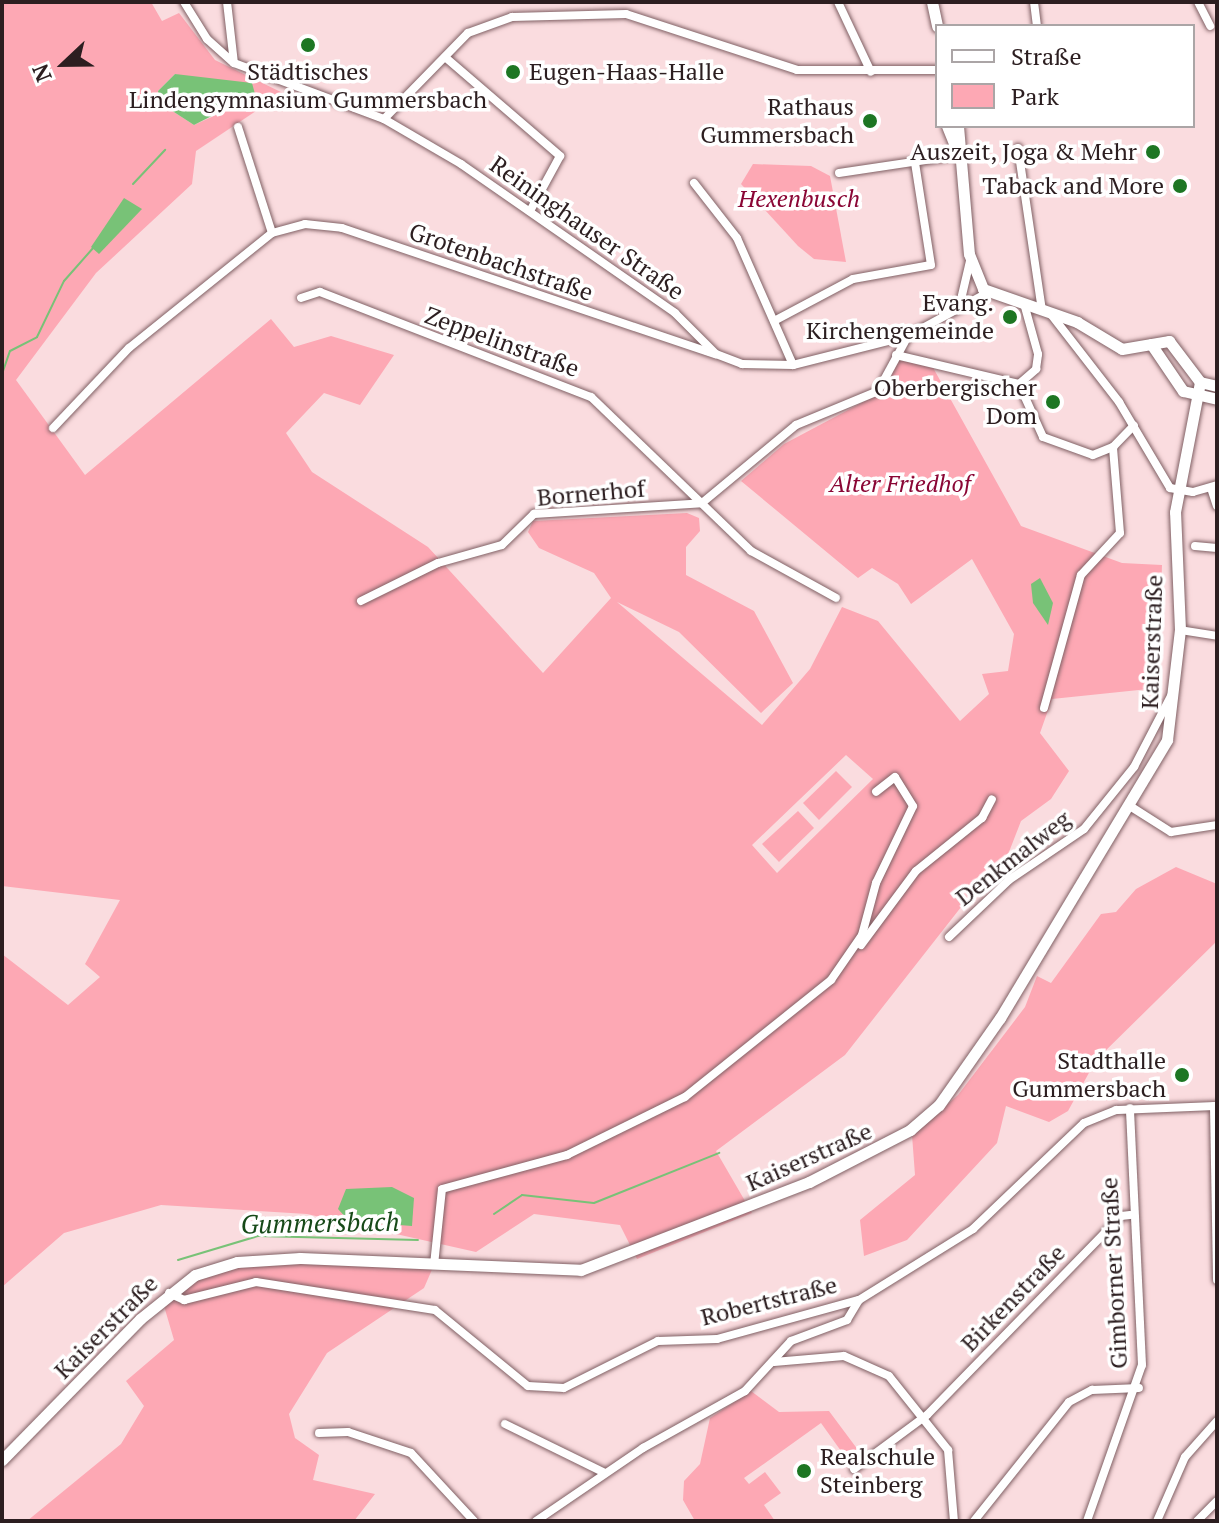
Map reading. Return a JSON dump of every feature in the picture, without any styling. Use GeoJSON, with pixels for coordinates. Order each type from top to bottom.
{"type":"FeatureCollection","features":[{"type":"Feature","properties":{"kind":"street","name":"Reininghauser Straße"},"geometry":{"type":"LineString","coordinates":[[184,2],[207,39],[234,63],[384,119],[530,211],[675,313],[716,354],[742,364],[793,365],[908,336],[987,293]]}},
{"type":"Feature","properties":{"kind":"street"},"geometry":{"type":"LineString","coordinates":[[227,2],[234,63]]}},
{"type":"Feature","properties":{"kind":"street"},"geometry":{"type":"LineString","coordinates":[[838,2],[871,72]]}},
{"type":"Feature","properties":{"kind":"street"},"geometry":{"type":"LineString","coordinates":[[932,2],[937,24]]}},
{"type":"Feature","properties":{"kind":"street"},"geometry":{"type":"LineString","coordinates":[[1034,2],[1037,24]]}},
{"type":"Feature","properties":{"kind":"street"},"geometry":{"type":"LineString","coordinates":[[1198,2],[1210,26]]}},
{"type":"Feature","properties":{"kind":"street"},"geometry":{"type":"LineString","coordinates":[[384,119],[445,57],[487,21],[604,13],[797,70],[935,70]]}},
{"type":"Feature","properties":{"kind":"street"},"geometry":{"type":"LineString","coordinates":[[445,57],[560,156],[530,211]]}},
{"type":"Feature","properties":{"kind":"street"},"geometry":{"type":"LineString","coordinates":[[238,127],[272,233]]}},
{"type":"Feature","properties":{"kind":"street"},"geometry":{"type":"LineString","coordinates":[[948,128],[959,155]]}},
{"type":"Feature","properties":{"kind":"street"},"geometry":{"type":"LineString","coordinates":[[958,128],[970,261],[959,308]]}},
{"type":"Feature","properties":{"kind":"street"},"geometry":{"type":"LineString","coordinates":[[1018,148],[1046,311],[1134,425],[1163,478],[1178,490],[1214,486],[1217,506]]}},
{"type":"Feature","properties":{"kind":"street"},"geometry":{"type":"LineString","coordinates":[[839,173],[959,155]]}},
{"type":"Feature","properties":{"kind":"street"},"geometry":{"type":"LineString","coordinates":[[774,321],[853,279],[934,261],[915,163]]}},
{"type":"Feature","properties":{"kind":"street"},"geometry":{"type":"LineString","coordinates":[[694,183],[737,238],[793,365]]}},
{"type":"Feature","properties":{"kind":"street","name":"Grotenbachstraße"},"geometry":{"type":"LineString","coordinates":[[53,428],[129,348],[272,233],[305,224],[342,228],[716,354]]}},
{"type":"Feature","properties":{"kind":"street"},"geometry":{"type":"LineString","coordinates":[[970,261],[987,293],[1046,311],[1122,349],[1169,341],[1200,382],[1217,386]]}},
{"type":"Feature","properties":{"kind":"street","name":"Zeppelinstraße"},"geometry":{"type":"LineString","coordinates":[[301,298],[320,292],[591,397],[702,503]]}},
{"type":"Feature","properties":{"kind":"street"},"geometry":{"type":"LineString","coordinates":[[1019,384],[1036,369],[1038,354],[1025,307]]}},
{"type":"Feature","properties":{"kind":"street"},"geometry":{"type":"LineString","coordinates":[[836,598],[751,551],[702,503],[796,425],[878,391],[908,336]]}},
{"type":"Feature","properties":{"kind":"street"},"geometry":{"type":"LineString","coordinates":[[1151,344],[1194,396],[1217,399]]}},
{"type":"Feature","properties":{"kind":"street"},"geometry":{"type":"LineString","coordinates":[[896,355],[1019,384]]}},
{"type":"Feature","properties":{"kind":"street","name":"Kaiserstraße"},"geometry":{"type":"LineString","coordinates":[[2,1460],[169,1292],[195,1275],[263,1259],[556,1273],[610,1264],[887,1148],[957,1080],[1133,808],[1167,740],[1176,689],[1180,630],[1178,490],[1194,396],[1200,382]]}},
{"type":"Feature","properties":{"kind":"street"},"geometry":{"type":"LineString","coordinates":[[1019,384],[1043,437],[1093,455],[1113,447],[1134,425]]}},
{"type":"Feature","properties":{"kind":"street"},"geometry":{"type":"LineString","coordinates":[[1044,708],[1081,575],[1120,533],[1113,447]]}},
{"type":"Feature","properties":{"kind":"street","name":"Bornerhof"},"geometry":{"type":"LineString","coordinates":[[361,601],[438,563],[502,545],[534,514],[702,503]]}},
{"type":"Feature","properties":{"kind":"street"},"geometry":{"type":"LineString","coordinates":[[1195,546],[1217,548]]}},
{"type":"Feature","properties":{"kind":"street"},"geometry":{"type":"LineString","coordinates":[[1180,630],[1217,636]]}},
{"type":"Feature","properties":{"kind":"street","name":"Denkmalweg"},"geometry":{"type":"LineString","coordinates":[[949,937],[1009,880],[1084,829],[1134,767],[1176,689]]}},
{"type":"Feature","properties":{"kind":"street"},"geometry":{"type":"LineString","coordinates":[[852,955],[913,806],[895,777],[876,792]]}},
{"type":"Feature","properties":{"kind":"street"},"geometry":{"type":"LineString","coordinates":[[434,1265],[442,1189],[567,1155],[685,1097],[800,1013],[852,955],[907,882],[982,818],[992,799]]}},
{"type":"Feature","properties":{"kind":"street"},"geometry":{"type":"LineString","coordinates":[[1133,808],[1171,832],[1217,825]]}},
{"type":"Feature","properties":{"kind":"street"},"geometry":{"type":"LineString","coordinates":[[1216,1106],[1217,1280]]}},
{"type":"Feature","properties":{"kind":"street","name":"Robertstraße"},"geometry":{"type":"LineString","coordinates":[[169,1292],[184,1300],[256,1282],[435,1310],[528,1386],[564,1388],[658,1341],[717,1339],[859,1300],[973,1229],[1084,1123],[1130,1108],[1216,1106]]}},
{"type":"Feature","properties":{"kind":"street","name":"Gimborner Straße"},"geometry":{"type":"LineString","coordinates":[[1087,1521],[1139,1388],[1130,1215],[1130,1108]]}},
{"type":"Feature","properties":{"kind":"street","name":"Birkenstraße"},"geometry":{"type":"LineString","coordinates":[[854,1469],[927,1415],[1130,1215]]}},
{"type":"Feature","properties":{"kind":"street"},"geometry":{"type":"LineString","coordinates":[[536,1521],[605,1473],[745,1391],[803,1333],[854,1316],[859,1300]]}},
{"type":"Feature","properties":{"kind":"street"},"geometry":{"type":"LineString","coordinates":[[774,1362],[844,1356],[868,1363],[927,1415],[955,1473],[954,1521]]}},
{"type":"Feature","properties":{"kind":"street"},"geometry":{"type":"LineString","coordinates":[[974,1521],[1069,1402],[1092,1390],[1139,1388]]}},
{"type":"Feature","properties":{"kind":"street"},"geometry":{"type":"LineString","coordinates":[[1157,1521],[1185,1457],[1217,1421]]}},
{"type":"Feature","properties":{"kind":"street"},"geometry":{"type":"LineString","coordinates":[[505,1424],[605,1473]]}},
{"type":"Feature","properties":{"kind":"street"},"geometry":{"type":"LineString","coordinates":[[319,1433],[348,1432],[411,1453],[474,1521]]}},
{"type":"Feature","properties":{"kind":"street"},"geometry":{"type":"LineString","coordinates":[[1197,1521],[1217,1501]]}},
{"type":"Feature","properties":{"kind":"green space","name":"Alter Friedhof"},"geometry":{"type":"Polygon","coordinates":[[[2,2],[151,2],[162,21],[179,13],[215,60],[283,93],[196,151],[192,184],[96,273],[16,380],[85,475],[271,319],[294,347],[331,336],[394,355],[360,405],[324,393],[286,433],[312,472],[428,547],[543,673],[611,598],[594,573],[539,548],[528,532],[533,521],[687,513],[699,518],[700,531],[686,547],[686,575],[754,611],[793,683],[761,713],[679,632],[617,602],[762,725],[810,669],[842,607],[878,621],[960,721],[989,694],[982,674],[1008,671],[1014,634],[972,559],[911,604],[898,584],[872,568],[858,578],[741,481],[784,444],[897,384],[889,369],[901,358],[931,364],[1021,526],[1122,563],[1162,565],[1158,688],[1052,699],[1040,733],[1069,771],[1051,799],[1021,821],[1002,870],[965,902],[845,1055],[716,1151],[752,1213],[637,1259],[620,1225],[534,1214],[476,1252],[307,1214],[161,1205],[64,1233],[2,1287],[2,954],[68,1005],[100,977],[85,964],[120,900],[2,886],[2,2]],[[175,74],[158,91],[160,103],[194,125],[249,100],[175,74]],[[846,755],[752,845],[777,873],[873,779],[846,755]]]}},
{"type":"Feature","properties":{"kind":"green space","name":"Hexenbusch"},"geometry":{"type":"Polygon","coordinates":[[[753,164],[811,166],[830,176],[846,262],[814,259],[798,246],[741,184],[753,164]]]}},
{"type":"Feature","properties":{"kind":"green space"},"geometry":{"type":"Polygon","coordinates":[[[836,771],[852,787],[819,820],[803,803],[836,771]]]}},
{"type":"Feature","properties":{"kind":"green space"},"geometry":{"type":"Polygon","coordinates":[[[798,811],[814,828],[779,862],[762,844],[798,811]]]}},
{"type":"Feature","properties":{"kind":"green space"},"geometry":{"type":"Polygon","coordinates":[[[1176,867],[1217,884],[1217,941],[1096,1060],[1068,1111],[1049,1122],[1006,1106],[997,1143],[907,1240],[864,1256],[860,1220],[915,1175],[912,1135],[958,1095],[1025,1007],[1037,976],[1051,983],[1101,914],[1116,912],[1136,889],[1176,867]]]}},
{"type":"Feature","properties":{"kind":"green space"},"geometry":{"type":"Polygon","coordinates":[[[237,1262],[434,1265],[424,1288],[327,1353],[289,1414],[295,1438],[319,1455],[313,1480],[375,1494],[354,1521],[27,1521],[121,1444],[144,1406],[126,1381],[174,1340],[164,1306],[169,1292],[237,1262]]]}},
{"type":"Feature","properties":{"kind":"green space"},"geometry":{"type":"Polygon","coordinates":[[[751,1391],[779,1412],[829,1411],[864,1458],[851,1465],[821,1423],[744,1478],[749,1484],[765,1472],[781,1493],[764,1505],[775,1521],[695,1521],[683,1500],[684,1481],[700,1464],[710,1418],[751,1391]]]}},
{"type":"Feature","properties":{"kind":"shaded area"},"geometry":{"type":"Polygon","coordinates":[[[175,74],[252,83],[255,94],[194,125],[160,103],[158,91],[175,74]]]}},
{"type":"Feature","properties":{"kind":"shaded area"},"geometry":{"type":"Polygon","coordinates":[[[124,198],[142,209],[99,254],[91,247],[124,198]]]}},
{"type":"Feature","properties":{"kind":"shaded area"},"geometry":{"type":"Polygon","coordinates":[[[1040,578],[1053,603],[1048,625],[1033,603],[1031,584],[1040,578]]]}},
{"type":"Feature","properties":{"kind":"shaded area"},"geometry":{"type":"Polygon","coordinates":[[[392,1187],[414,1198],[412,1226],[349,1221],[338,1209],[346,1189],[392,1187]]]}},
{"type":"Feature","properties":{"kind":"waterway"},"geometry":{"type":"LineString","coordinates":[[133,184],[165,150]]}},
{"type":"Feature","properties":{"kind":"waterway"},"geometry":{"type":"LineString","coordinates":[[2,374],[10,351],[37,337],[64,281],[94,247]]}},
{"type":"Feature","properties":{"kind":"waterway","name":"Gummersbach"},"geometry":{"type":"LineString","coordinates":[[494,1214],[522,1195],[594,1203],[719,1153]]}},
{"type":"Feature","properties":{"kind":"waterway","name":"Gummersbach"},"geometry":{"type":"LineString","coordinates":[[178,1260],[258,1236],[418,1240]]}},
{"type":"Feature","properties":{"kind":"place","name":"Städtisches Lindengymnasium Gummersbach"},"geometry":{"type":"Point","coordinates":[308,45]}},
{"type":"Feature","properties":{"kind":"place","name":"Eugen-Haas-Halle"},"geometry":{"type":"Point","coordinates":[513,72]}},
{"type":"Feature","properties":{"kind":"place","name":"Rathaus Gummersbach"},"geometry":{"type":"Point","coordinates":[870,121]}},
{"type":"Feature","properties":{"kind":"place","name":"Auszeit, Joga & Mehr"},"geometry":{"type":"Point","coordinates":[1153,152]}},
{"type":"Feature","properties":{"kind":"place","name":"Taback and More"},"geometry":{"type":"Point","coordinates":[1180,186]}},
{"type":"Feature","properties":{"kind":"place","name":"Evang. Kirchengemeinde"},"geometry":{"type":"Point","coordinates":[1010,317]}},
{"type":"Feature","properties":{"kind":"place","name":"Oberbergischer Dom"},"geometry":{"type":"Point","coordinates":[1053,402]}},
{"type":"Feature","properties":{"kind":"place","name":"Stadthalle Gummersbach"},"geometry":{"type":"Point","coordinates":[1182,1075]}},
{"type":"Feature","properties":{"kind":"place","name":"Realschule Steinberg"},"geometry":{"type":"Point","coordinates":[804,1471]}}]}
